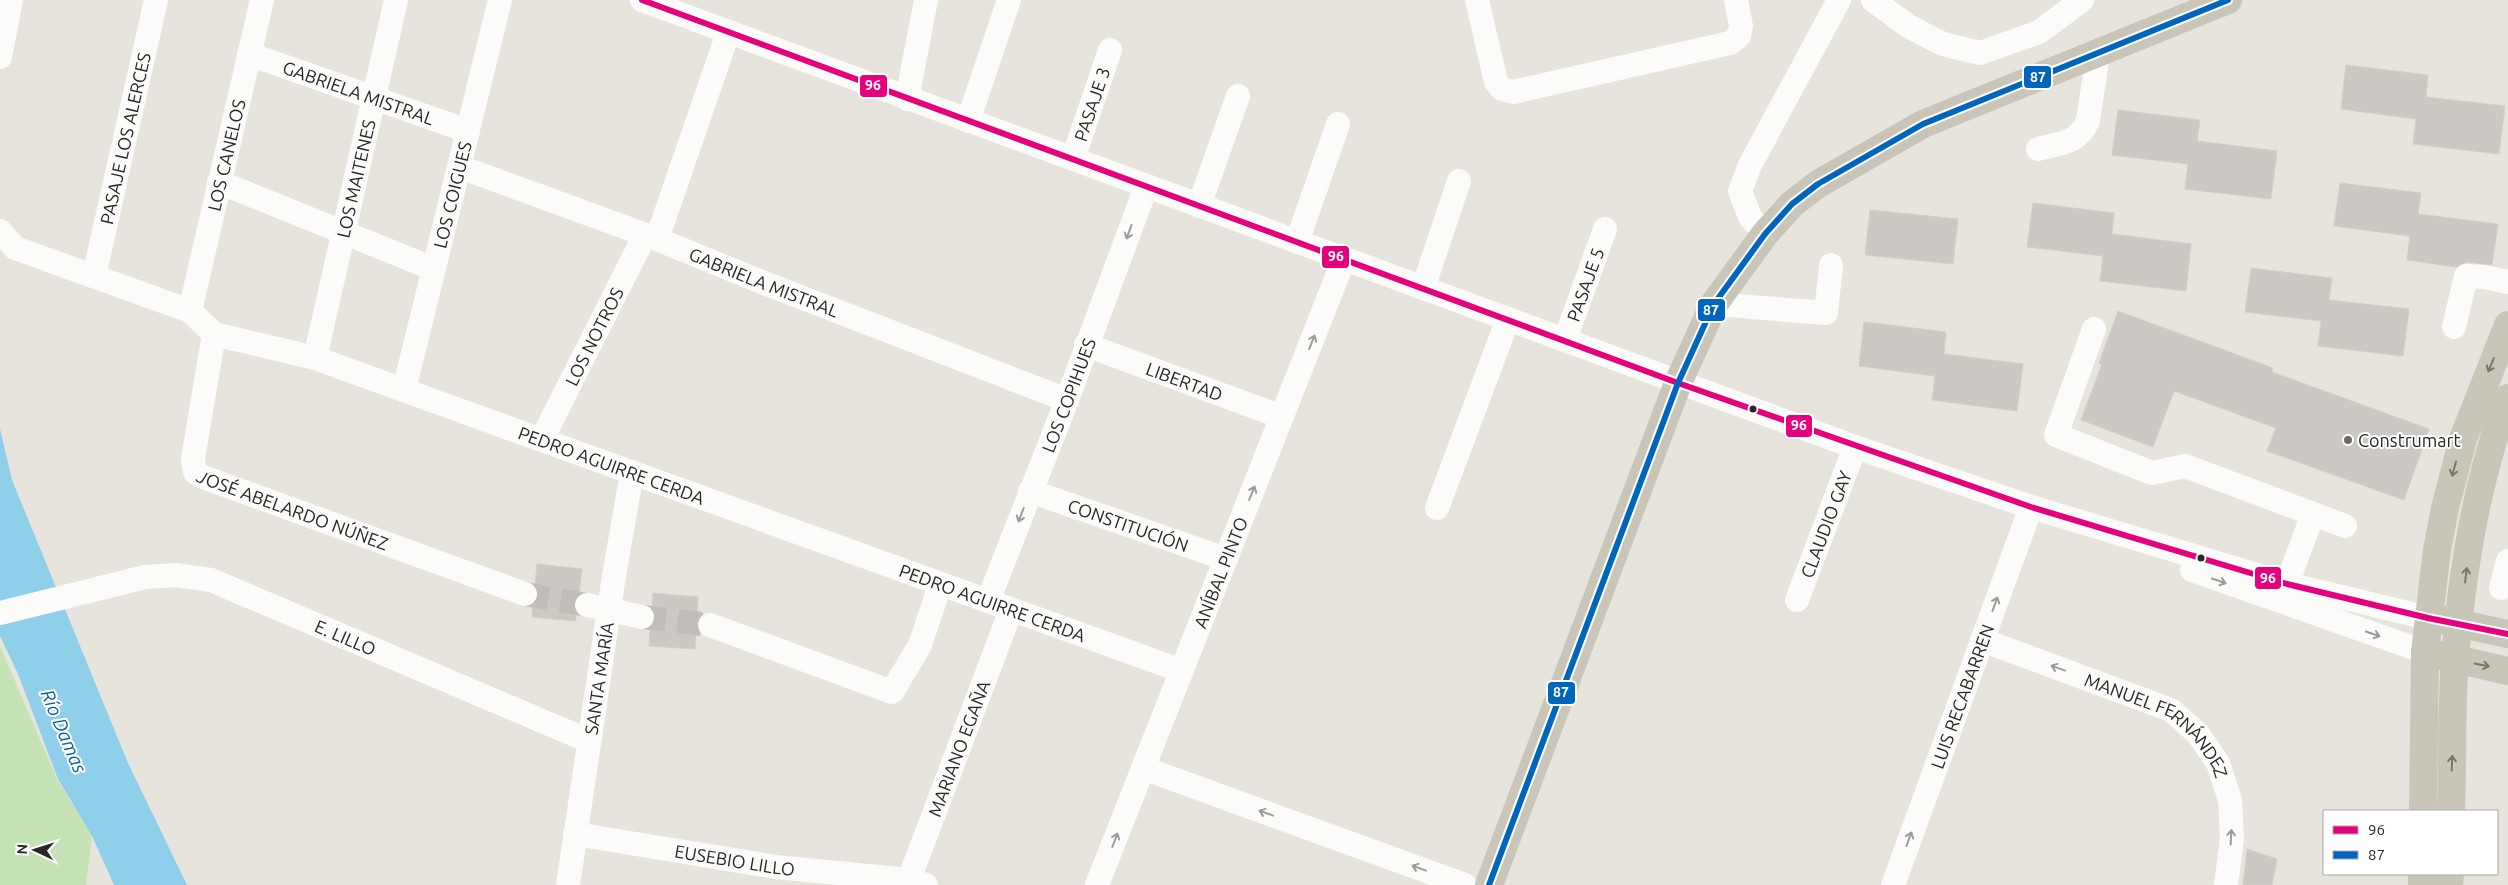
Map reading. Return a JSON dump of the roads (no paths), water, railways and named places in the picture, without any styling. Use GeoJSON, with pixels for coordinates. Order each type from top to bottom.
{"type":"FeatureCollection","features":[{"type":"Feature","properties":{"kind":"main road"},"geometry":{"type":"LineString","coordinates":[[1489,885],[1678,383],[1714,304],[1765,234],[1792,204],[1818,184],[1923,124],[2228,0]]}},
{"type":"Feature","properties":{"kind":"main road"},"geometry":{"type":"LineString","coordinates":[[2423,810],[2425,652],[2437,550],[2453,474],[2474,406],[2508,325]]}},
{"type":"Feature","properties":{"kind":"main road"},"geometry":{"type":"LineString","coordinates":[[2451,810],[2455,659],[2477,510],[2505,415]]}},
{"type":"Feature","properties":{"kind":"main road"},"geometry":{"type":"LineString","coordinates":[[2428,618],[2508,634]]}},
{"type":"Feature","properties":{"kind":"main road"},"geometry":{"type":"LineString","coordinates":[[2425,652],[2508,671]]}},
{"type":"Feature","properties":{"kind":"street"},"geometry":{"type":"LineString","coordinates":[[0,57],[11,0]]}},
{"type":"Feature","properties":{"kind":"street","name":"PASAJE LOS ALERCES"},"geometry":{"type":"LineString","coordinates":[[94,276],[156,0]]}},
{"type":"Feature","properties":{"kind":"street","name":"LOS CANELOS"},"geometry":{"type":"LineString","coordinates":[[190,311],[262,0]]}},
{"type":"Feature","properties":{"kind":"street","name":"LOS MAITENES"},"geometry":{"type":"LineString","coordinates":[[315,358],[396,0]]}},
{"type":"Feature","properties":{"kind":"street","name":"LOS COIGUES"},"geometry":{"type":"LineString","coordinates":[[404,390],[500,0]]}},
{"type":"Feature","properties":{"kind":"street"},"geometry":{"type":"LineString","coordinates":[[642,0],[1855,447],[2031,507],[2287,584],[2428,618]]}},
{"type":"Feature","properties":{"kind":"street"},"geometry":{"type":"LineString","coordinates":[[907,99],[926,0]]}},
{"type":"Feature","properties":{"kind":"street"},"geometry":{"type":"LineString","coordinates":[[968,121],[1009,0]]}},
{"type":"Feature","properties":{"kind":"street"},"geometry":{"type":"LineString","coordinates":[[1477,0],[1496,82],[1502,89],[1513,92],[1730,43],[1739,36],[1741,26],[1736,0]]}},
{"type":"Feature","properties":{"kind":"street"},"geometry":{"type":"LineString","coordinates":[[1765,234],[1750,217],[1740,191],[1750,165],[1839,0]]}},
{"type":"Feature","properties":{"kind":"street"},"geometry":{"type":"LineString","coordinates":[[1873,0],[1908,26],[1942,44],[1980,53],[2039,32],[2082,0]]}},
{"type":"Feature","properties":{"kind":"street","name":"LOS NOTROS"},"geometry":{"type":"LineString","coordinates":[[542,439],[651,237],[728,33]]}},
{"type":"Feature","properties":{"kind":"street","name":"PASAJE 3"},"geometry":{"type":"LineString","coordinates":[[1073,160],[1110,50]]}},
{"type":"Feature","properties":{"kind":"street","name":"GABRIELA MISTRAL"},"geometry":{"type":"LineString","coordinates":[[249,54],[468,131]]}},
{"type":"Feature","properties":{"kind":"street"},"geometry":{"type":"LineString","coordinates":[[2038,149],[2075,140],[2084,130],[2088,121],[2098,54]]}},
{"type":"Feature","properties":{"kind":"street"},"geometry":{"type":"LineString","coordinates":[[1199,206],[1238,96]]}},
{"type":"Feature","properties":{"kind":"street"},"geometry":{"type":"LineString","coordinates":[[1297,242],[1338,124]]}},
{"type":"Feature","properties":{"kind":"street","name":"GABRIELA MISTRAL"},"geometry":{"type":"LineString","coordinates":[[460,167],[651,237],[754,279],[1067,400]]}},
{"type":"Feature","properties":{"kind":"street"},"geometry":{"type":"LineString","coordinates":[[1422,288],[1460,181]]}},
{"type":"Feature","properties":{"kind":"street"},"geometry":{"type":"LineString","coordinates":[[219,182],[434,268]]}},
{"type":"Feature","properties":{"kind":"street","name":"LOS COPIHUES"},"geometry":{"type":"LineString","coordinates":[[988,602],[1067,400],[1146,186]]}},
{"type":"Feature","properties":{"kind":"street","name":"PASAJE 5"},"geometry":{"type":"LineString","coordinates":[[1565,340],[1605,230]]}},
{"type":"Feature","properties":{"kind":"street"},"geometry":{"type":"LineString","coordinates":[[0,231],[15,248],[190,311],[214,334]]}},
{"type":"Feature","properties":{"kind":"street","name":"ANÍBAL PINTO"},"geometry":{"type":"LineString","coordinates":[[1097,885],[1344,259]]}},
{"type":"Feature","properties":{"kind":"street"},"geometry":{"type":"LineString","coordinates":[[1714,304],[1826,313],[1830,265]]}},
{"type":"Feature","properties":{"kind":"street"},"geometry":{"type":"LineString","coordinates":[[2454,327],[2466,276],[2484,277],[2508,282]]}},
{"type":"Feature","properties":{"kind":"street"},"geometry":{"type":"LineString","coordinates":[[1437,508],[1508,319]]}},
{"type":"Feature","properties":{"kind":"street"},"geometry":{"type":"LineString","coordinates":[[2094,329],[2056,435],[2152,473],[2185,466],[2345,526]]}},
{"type":"Feature","properties":{"kind":"street","name":"PEDRO AGUIRRE CERDA"},"geometry":{"type":"LineString","coordinates":[[214,334],[315,358],[1182,671]]}},
{"type":"Feature","properties":{"kind":"street","name":"JOSÉ ABELARDO NÚÑEZ"},"geometry":{"type":"LineString","coordinates":[[214,334],[193,459],[195,472],[203,477],[525,594]]}},
{"type":"Feature","properties":{"kind":"street","name":"LIBERTAD"},"geometry":{"type":"LineString","coordinates":[[1086,345],[1282,417]]}},
{"type":"Feature","properties":{"kind":"street","name":"CLAUDIO GAY"},"geometry":{"type":"LineString","coordinates":[[1797,600],[1855,447]]}},
{"type":"Feature","properties":{"kind":"street","name":"SANTA MARÍA"},"geometry":{"type":"LineString","coordinates":[[568,885],[589,741],[598,606],[632,472]]}},
{"type":"Feature","properties":{"kind":"street","name":"CONSTITUCIÓN"},"geometry":{"type":"LineString","coordinates":[[1030,491],[1226,559]]}},
{"type":"Feature","properties":{"kind":"street","name":"LUIS RECABARREN"},"geometry":{"type":"LineString","coordinates":[[1893,885],[2031,507]]}},
{"type":"Feature","properties":{"kind":"street"},"geometry":{"type":"LineString","coordinates":[[2287,584],[2313,514]]}},
{"type":"Feature","properties":{"kind":"street"},"geometry":{"type":"LineString","coordinates":[[2095,526],[2207,576],[2425,652]]}},
{"type":"Feature","properties":{"kind":"street"},"geometry":{"type":"LineString","coordinates":[[2501,588],[2508,561]]}},
{"type":"Feature","properties":{"kind":"street","name":"E. LILLO"},"geometry":{"type":"LineString","coordinates":[[0,613],[145,577],[176,575],[211,580],[589,741]]}},
{"type":"Feature","properties":{"kind":"street"},"geometry":{"type":"LineString","coordinates":[[710,625],[892,692],[920,645],[940,585]]}},
{"type":"Feature","properties":{"kind":"street"},"geometry":{"type":"LineString","coordinates":[[598,606],[642,617]]}},
{"type":"Feature","properties":{"kind":"street","name":"MARIANO EGAÑA"},"geometry":{"type":"LineString","coordinates":[[914,883],[1011,610]]}},
{"type":"Feature","properties":{"kind":"street","name":"MANUEL FERNÁNDEZ"},"geometry":{"type":"LineString","coordinates":[[1982,640],[2171,710],[2198,734],[2218,763],[2230,800],[2232,838],[2226,885]]}},
{"type":"Feature","properties":{"kind":"street"},"geometry":{"type":"LineString","coordinates":[[1143,768],[1465,885]]}},
{"type":"Feature","properties":{"kind":"street","name":"EUSEBIO LILLO"},"geometry":{"type":"LineString","coordinates":[[575,834],[774,876],[914,883]]}},
{"type":"Feature","properties":{"kind":"water","name":"Río Damas"},"geometry":{"type":"Polygon","coordinates":[[[0,429],[12,480],[128,763],[187,885],[114,885],[92,836],[58,779],[18,674],[0,636],[0,429]]]}},
{"type":"Feature","properties":{"kind":"tunnel"},"geometry":{"type":"LineString","coordinates":[[525,594],[587,605]]}},
{"type":"Feature","properties":{"kind":"tunnel"},"geometry":{"type":"LineString","coordinates":[[642,617],[710,625]]}},
{"type":"Feature","properties":{"kind":"place","name":"Construmart"},"geometry":{"type":"Point","coordinates":[2348,440]}}]}
